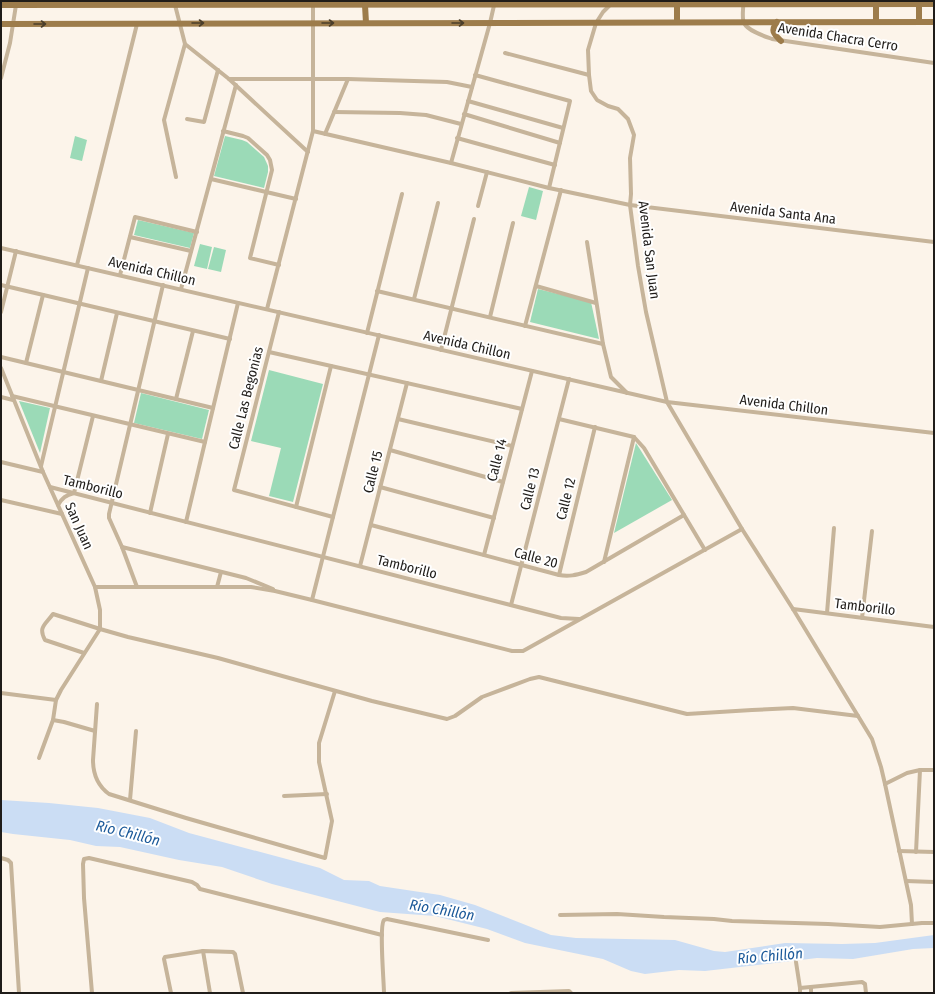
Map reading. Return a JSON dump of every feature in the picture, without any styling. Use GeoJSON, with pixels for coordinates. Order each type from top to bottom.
{"type":"FeatureCollection","features":[{"type":"Feature","properties":{"kind":"main road"},"geometry":{"type":"LineString","coordinates":[[1,5],[43,3],[313,5],[366,3],[934,4]]}},
{"type":"Feature","properties":{"kind":"main road"},"geometry":{"type":"LineString","coordinates":[[366,3],[366,24]]}},
{"type":"Feature","properties":{"kind":"main road"},"geometry":{"type":"LineString","coordinates":[[919,3],[919,22]]}},
{"type":"Feature","properties":{"kind":"main road"},"geometry":{"type":"LineString","coordinates":[[677,4],[677,22]]}},
{"type":"Feature","properties":{"kind":"main road"},"geometry":{"type":"LineString","coordinates":[[876,4],[876,22]]}},
{"type":"Feature","properties":{"kind":"main road"},"geometry":{"type":"LineString","coordinates":[[777,22],[773,28],[773,31],[781,41]]}},
{"type":"Feature","properties":{"kind":"main road"},"geometry":{"type":"LineString","coordinates":[[1,24],[934,22]]}},
{"type":"Feature","properties":{"kind":"street"},"geometry":{"type":"LineString","coordinates":[[174,3],[185,44],[164,120],[176,177]]}},
{"type":"Feature","properties":{"kind":"street"},"geometry":{"type":"LineString","coordinates":[[451,162],[490,23],[494,3]]}},
{"type":"Feature","properties":{"kind":"street","name":"Avenida San Juan"},"geometry":{"type":"LineString","coordinates":[[610,3],[596,23],[588,50],[591,91],[597,100],[618,109],[628,119],[634,136],[630,158],[630,205],[646,312],[667,402],[742,529],[793,609],[872,739],[881,767],[906,881],[911,905],[912,924]]}},
{"type":"Feature","properties":{"kind":"street"},"geometry":{"type":"LineString","coordinates":[[744,3],[744,22]]}},
{"type":"Feature","properties":{"kind":"street"},"geometry":{"type":"LineString","coordinates":[[1,78],[14,24],[16,5]]}},
{"type":"Feature","properties":{"kind":"street"},"geometry":{"type":"LineString","coordinates":[[267,310],[313,132],[313,5]]}},
{"type":"Feature","properties":{"kind":"street","name":"Avenida Chacra Cerro"},"geometry":{"type":"LineString","coordinates":[[744,22],[746,26],[757,33],[781,41],[934,63]]}},
{"type":"Feature","properties":{"kind":"street"},"geometry":{"type":"LineString","coordinates":[[77,265],[137,24]]}},
{"type":"Feature","properties":{"kind":"street"},"geometry":{"type":"LineString","coordinates":[[185,44],[236,85],[308,152]]}},
{"type":"Feature","properties":{"kind":"street"},"geometry":{"type":"LineString","coordinates":[[505,53],[589,75]]}},
{"type":"Feature","properties":{"kind":"street"},"geometry":{"type":"LineString","coordinates":[[187,120],[204,122],[218,70]]}},
{"type":"Feature","properties":{"kind":"street"},"geometry":{"type":"LineString","coordinates":[[475,75],[570,101],[549,188]]}},
{"type":"Feature","properties":{"kind":"street"},"geometry":{"type":"LineString","coordinates":[[229,79],[348,79],[447,82],[472,87]]}},
{"type":"Feature","properties":{"kind":"street"},"geometry":{"type":"LineString","coordinates":[[325,134],[348,79]]}},
{"type":"Feature","properties":{"kind":"street"},"geometry":{"type":"LineString","coordinates":[[181,290],[236,85]]}},
{"type":"Feature","properties":{"kind":"street"},"geometry":{"type":"LineString","coordinates":[[468,101],[563,128]]}},
{"type":"Feature","properties":{"kind":"street"},"geometry":{"type":"LineString","coordinates":[[334,112],[426,115],[461,124]]}},
{"type":"Feature","properties":{"kind":"street"},"geometry":{"type":"LineString","coordinates":[[464,114],[560,143]]}},
{"type":"Feature","properties":{"kind":"street"},"geometry":{"type":"LineString","coordinates":[[223,132],[248,138],[267,155],[270,160],[272,170],[250,258],[279,265]]}},
{"type":"Feature","properties":{"kind":"street","name":"Avenida Santa Ana"},"geometry":{"type":"LineString","coordinates":[[313,132],[451,162],[549,188],[630,205],[934,242]]}},
{"type":"Feature","properties":{"kind":"street"},"geometry":{"type":"LineString","coordinates":[[457,138],[555,165]]}},
{"type":"Feature","properties":{"kind":"street"},"geometry":{"type":"LineString","coordinates":[[478,206],[487,172]]}},
{"type":"Feature","properties":{"kind":"street"},"geometry":{"type":"LineString","coordinates":[[211,179],[296,199]]}},
{"type":"Feature","properties":{"kind":"street"},"geometry":{"type":"LineString","coordinates":[[525,326],[561,190]]}},
{"type":"Feature","properties":{"kind":"street"},"geometry":{"type":"LineString","coordinates":[[367,333],[402,194]]}},
{"type":"Feature","properties":{"kind":"street"},"geometry":{"type":"LineString","coordinates":[[414,299],[438,203]]}},
{"type":"Feature","properties":{"kind":"street"},"geometry":{"type":"LineString","coordinates":[[120,275],[135,217],[197,232]]}},
{"type":"Feature","properties":{"kind":"street"},"geometry":{"type":"LineString","coordinates":[[440,350],[474,218]]}},
{"type":"Feature","properties":{"kind":"street"},"geometry":{"type":"LineString","coordinates":[[490,317],[513,223]]}},
{"type":"Feature","properties":{"kind":"street"},"geometry":{"type":"LineString","coordinates":[[130,237],[191,251]]}},
{"type":"Feature","properties":{"kind":"street"},"geometry":{"type":"LineString","coordinates":[[587,242],[603,344],[611,377],[627,393]]}},
{"type":"Feature","properties":{"kind":"street","name":"Avenida Chillon"},"geometry":{"type":"LineString","coordinates":[[1,248],[667,402],[934,433]]}},
{"type":"Feature","properties":{"kind":"street"},"geometry":{"type":"LineString","coordinates":[[1,312],[16,251]]}},
{"type":"Feature","properties":{"kind":"street"},"geometry":{"type":"LineString","coordinates":[[41,466],[88,268]]}},
{"type":"Feature","properties":{"kind":"street"},"geometry":{"type":"LineString","coordinates":[[1,285],[230,339]]}},
{"type":"Feature","properties":{"kind":"street"},"geometry":{"type":"LineString","coordinates":[[137,587],[109,518],[109,514],[163,285]]}},
{"type":"Feature","properties":{"kind":"street"},"geometry":{"type":"LineString","coordinates":[[536,286],[596,303]]}},
{"type":"Feature","properties":{"kind":"street"},"geometry":{"type":"LineString","coordinates":[[378,291],[603,344]]}},
{"type":"Feature","properties":{"kind":"street"},"geometry":{"type":"LineString","coordinates":[[26,363],[43,295]]}},
{"type":"Feature","properties":{"kind":"street"},"geometry":{"type":"LineString","coordinates":[[186,522],[238,303]]}},
{"type":"Feature","properties":{"kind":"street"},"geometry":{"type":"LineString","coordinates":[[101,381],[117,312]]}},
{"type":"Feature","properties":{"kind":"street","name":"Calle Las Begonias"},"geometry":{"type":"LineString","coordinates":[[279,312],[234,490],[296,507]]}},
{"type":"Feature","properties":{"kind":"street"},"geometry":{"type":"LineString","coordinates":[[176,399],[192,330]]}},
{"type":"Feature","properties":{"kind":"street"},"geometry":{"type":"LineString","coordinates":[[312,600],[379,336]]}},
{"type":"Feature","properties":{"kind":"street"},"geometry":{"type":"LineString","coordinates":[[269,352],[522,409]]}},
{"type":"Feature","properties":{"kind":"street"},"geometry":{"type":"LineString","coordinates":[[1,357],[213,408]]}},
{"type":"Feature","properties":{"kind":"street"},"geometry":{"type":"LineString","coordinates":[[331,366],[296,507],[333,516]]}},
{"type":"Feature","properties":{"kind":"street","name":"San Juan"},"geometry":{"type":"LineString","coordinates":[[1,368],[43,472],[95,587],[100,610],[100,629]]}},
{"type":"Feature","properties":{"kind":"street","name":"Calle 14"},"geometry":{"type":"LineString","coordinates":[[484,555],[532,371]]}},
{"type":"Feature","properties":{"kind":"street","name":"Calle 13"},"geometry":{"type":"LineString","coordinates":[[512,605],[569,379]]}},
{"type":"Feature","properties":{"kind":"street","name":"Calle 15"},"geometry":{"type":"LineString","coordinates":[[360,566],[407,383]]}},
{"type":"Feature","properties":{"kind":"street"},"geometry":{"type":"LineString","coordinates":[[1,397],[55,406],[205,442]]}},
{"type":"Feature","properties":{"kind":"street"},"geometry":{"type":"LineString","coordinates":[[58,505],[68,494],[74,493],[93,416]]}},
{"type":"Feature","properties":{"kind":"street"},"geometry":{"type":"LineString","coordinates":[[398,419],[512,446]]}},
{"type":"Feature","properties":{"kind":"street"},"geometry":{"type":"LineString","coordinates":[[559,419],[634,437],[644,448],[705,550]]}},
{"type":"Feature","properties":{"kind":"street","name":"Calle 12"},"geometry":{"type":"LineString","coordinates":[[559,575],[595,427]]}},
{"type":"Feature","properties":{"kind":"street"},"geometry":{"type":"LineString","coordinates":[[150,513],[168,434]]}},
{"type":"Feature","properties":{"kind":"street"},"geometry":{"type":"LineString","coordinates":[[604,562],[634,437]]}},
{"type":"Feature","properties":{"kind":"street"},"geometry":{"type":"LineString","coordinates":[[390,450],[503,482]]}},
{"type":"Feature","properties":{"kind":"street"},"geometry":{"type":"LineString","coordinates":[[1,462],[43,472]]}},
{"type":"Feature","properties":{"kind":"street","name":"Tamborillo"},"geometry":{"type":"LineString","coordinates":[[50,487],[561,618],[580,619]]}},
{"type":"Feature","properties":{"kind":"street"},"geometry":{"type":"LineString","coordinates":[[380,487],[494,518]]}},
{"type":"Feature","properties":{"kind":"street"},"geometry":{"type":"LineString","coordinates":[[1,500],[62,514]]}},
{"type":"Feature","properties":{"kind":"street","name":"Calle 20"},"geometry":{"type":"LineString","coordinates":[[371,525],[559,575],[575,576],[604,562],[684,515]]}},
{"type":"Feature","properties":{"kind":"street"},"geometry":{"type":"LineString","coordinates":[[827,613],[834,528]]}},
{"type":"Feature","properties":{"kind":"street"},"geometry":{"type":"LineString","coordinates":[[95,587],[251,587],[285,593],[512,651],[523,651],[742,529]]}},
{"type":"Feature","properties":{"kind":"street"},"geometry":{"type":"LineString","coordinates":[[862,618],[872,531]]}},
{"type":"Feature","properties":{"kind":"street"},"geometry":{"type":"LineString","coordinates":[[122,547],[246,578],[285,593]]}},
{"type":"Feature","properties":{"kind":"street"},"geometry":{"type":"LineString","coordinates":[[217,587],[222,572]]}},
{"type":"Feature","properties":{"kind":"street","name":"Tamborillo"},"geometry":{"type":"LineString","coordinates":[[793,609],[934,627]]}},
{"type":"Feature","properties":{"kind":"street"},"geometry":{"type":"LineString","coordinates":[[84,653],[46,640],[42,634],[42,628],[52,614],[100,629],[218,658],[335,691],[447,719],[455,716],[482,697],[539,677],[687,714],[793,708],[858,716]]}},
{"type":"Feature","properties":{"kind":"street"},"geometry":{"type":"LineString","coordinates":[[39,758],[53,720],[56,700],[100,629]]}},
{"type":"Feature","properties":{"kind":"street"},"geometry":{"type":"LineString","coordinates":[[97,704],[93,765],[97,781],[109,794],[325,858],[332,821],[319,762],[319,744],[335,691]]}},
{"type":"Feature","properties":{"kind":"street"},"geometry":{"type":"LineString","coordinates":[[1,693],[56,700]]}},
{"type":"Feature","properties":{"kind":"street"},"geometry":{"type":"LineString","coordinates":[[53,720],[95,731]]}},
{"type":"Feature","properties":{"kind":"street"},"geometry":{"type":"LineString","coordinates":[[130,800],[136,731]]}},
{"type":"Feature","properties":{"kind":"street"},"geometry":{"type":"LineString","coordinates":[[885,784],[907,773],[920,770],[934,770]]}},
{"type":"Feature","properties":{"kind":"street"},"geometry":{"type":"LineString","coordinates":[[916,852],[920,770]]}},
{"type":"Feature","properties":{"kind":"street"},"geometry":{"type":"LineString","coordinates":[[284,796],[326,794]]}},
{"type":"Feature","properties":{"kind":"street"},"geometry":{"type":"LineString","coordinates":[[899,851],[934,852]]}},
{"type":"Feature","properties":{"kind":"street"},"geometry":{"type":"LineString","coordinates":[[1,858],[8,860],[11,863],[19,993]]}},
{"type":"Feature","properties":{"kind":"street"},"geometry":{"type":"LineString","coordinates":[[92,993],[82,864],[84,859],[89,858],[192,882],[200,889],[382,935]]}},
{"type":"Feature","properties":{"kind":"street"},"geometry":{"type":"LineString","coordinates":[[906,881],[934,882]]}},
{"type":"Feature","properties":{"kind":"street"},"geometry":{"type":"LineString","coordinates":[[560,915],[617,914],[732,921],[880,927],[934,923]]}},
{"type":"Feature","properties":{"kind":"street"},"geometry":{"type":"LineString","coordinates":[[384,993],[382,935],[383,922],[385,920],[387,919],[488,940]]}},
{"type":"Feature","properties":{"kind":"street"},"geometry":{"type":"LineString","coordinates":[[203,951],[210,993]]}},
{"type":"Feature","properties":{"kind":"street"},"geometry":{"type":"LineString","coordinates":[[171,993],[164,959],[168,956],[203,951],[233,952],[235,954],[243,993]]}},
{"type":"Feature","properties":{"kind":"street"},"geometry":{"type":"LineString","coordinates":[[796,962],[800,993]]}},
{"type":"Feature","properties":{"kind":"street"},"geometry":{"type":"LineString","coordinates":[[800,988],[862,982],[865,984],[866,993]]}},
{"type":"Feature","properties":{"kind":"street"},"geometry":{"type":"LineString","coordinates":[[811,987],[811,993]]}},
{"type":"Feature","properties":{"kind":"street"},"geometry":{"type":"LineString","coordinates":[[511,993],[570,992]]}},
{"type":"Feature","properties":{"kind":"green space"},"geometry":{"type":"Polygon","coordinates":[[[75,136],[87,140],[82,161],[70,158],[75,136]]]}},
{"type":"Feature","properties":{"kind":"green space"},"geometry":{"type":"Polygon","coordinates":[[[225,136],[247,142],[264,157],[268,166],[268,172],[264,188],[214,176],[225,136]]]}},
{"type":"Feature","properties":{"kind":"green space"},"geometry":{"type":"Polygon","coordinates":[[[529,187],[543,191],[536,220],[521,216],[529,187]]]}},
{"type":"Feature","properties":{"kind":"green space"},"geometry":{"type":"Polygon","coordinates":[[[138,220],[194,233],[190,248],[134,235],[138,220]]]}},
{"type":"Feature","properties":{"kind":"green space"},"geometry":{"type":"Polygon","coordinates":[[[200,244],[212,247],[207,269],[194,266],[200,244]]]}},
{"type":"Feature","properties":{"kind":"green space"},"geometry":{"type":"Polygon","coordinates":[[[214,247],[226,250],[221,272],[208,269],[214,247]]]}},
{"type":"Feature","properties":{"kind":"green space"},"geometry":{"type":"Polygon","coordinates":[[[538,289],[591,302],[599,339],[530,322],[538,289]]]}},
{"type":"Feature","properties":{"kind":"green space"},"geometry":{"type":"Polygon","coordinates":[[[269,370],[323,384],[293,502],[269,496],[281,448],[251,441],[269,370]]]}},
{"type":"Feature","properties":{"kind":"green space"},"geometry":{"type":"Polygon","coordinates":[[[141,393],[209,410],[202,439],[134,423],[141,393]]]}},
{"type":"Feature","properties":{"kind":"green space"},"geometry":{"type":"Polygon","coordinates":[[[19,401],[50,408],[40,453],[19,401]]]}},
{"type":"Feature","properties":{"kind":"green space"},"geometry":{"type":"Polygon","coordinates":[[[636,443],[672,500],[614,533],[636,443]]]}},
{"type":"Feature","properties":{"kind":"water","name":"Río Chillón"},"geometry":{"type":"Polygon","coordinates":[[[1,800],[98,808],[150,818],[189,833],[320,868],[344,880],[369,881],[380,886],[440,895],[475,905],[551,935],[576,938],[675,940],[714,951],[725,952],[785,943],[875,943],[934,935],[934,948],[913,949],[853,959],[817,958],[705,971],[679,970],[645,974],[631,971],[603,959],[525,943],[487,929],[435,916],[380,912],[272,884],[222,867],[179,860],[120,847],[96,846],[70,840],[1,832],[1,800]]]}}]}
